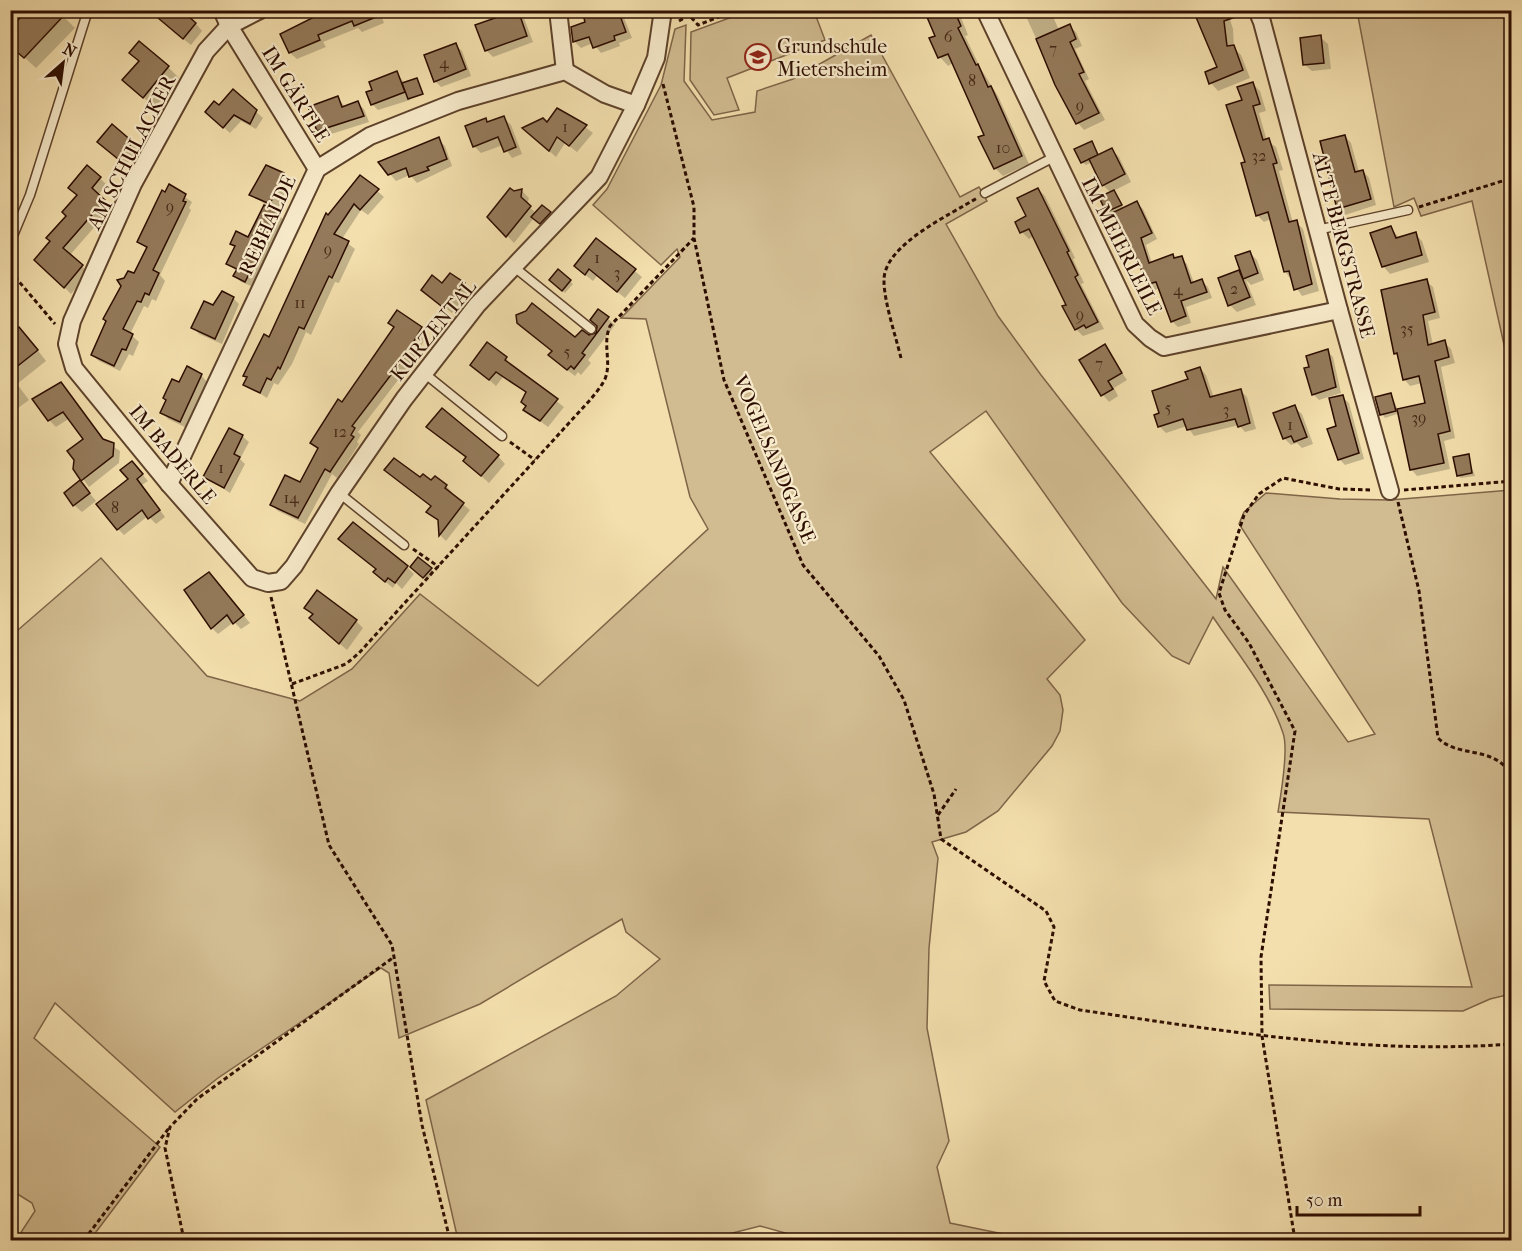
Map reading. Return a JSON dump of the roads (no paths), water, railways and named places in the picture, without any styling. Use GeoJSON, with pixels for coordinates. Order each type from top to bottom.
{"type":"FeatureCollection","features":[{"type":"Feature","properties":{"kind":"street","name":"IM GÄRTLE"},"geometry":{"type":"LineString","coordinates":[[222,10],[229,26],[317,169]]}},
{"type":"Feature","properties":{"kind":"street","name":"AM SCHULACKER"},"geometry":{"type":"LineString","coordinates":[[68,335],[133,184],[206,51],[229,26],[260,10]]}},
{"type":"Feature","properties":{"kind":"street"},"geometry":{"type":"LineString","coordinates":[[558,10],[566,70],[605,94],[636,105]]}},
{"type":"Feature","properties":{"kind":"street","name":"KURZENTAL"},"geometry":{"type":"LineString","coordinates":[[268,583],[281,581],[294,566],[339,493],[424,373],[477,305],[599,177],[636,105],[656,58],[663,10]]}},
{"type":"Feature","properties":{"kind":"street"},"geometry":{"type":"LineString","coordinates":[[985,10],[1054,157]]}},
{"type":"Feature","properties":{"kind":"street","name":"ALTE BERGSTRASSE"},"geometry":{"type":"LineString","coordinates":[[1257,10],[1390,491]]}},
{"type":"Feature","properties":{"kind":"street","name":"REBHALDE"},"geometry":{"type":"LineString","coordinates":[[169,484],[317,169],[370,136],[447,105],[566,70]]}},
{"type":"Feature","properties":{"kind":"street","name":"IM MEIERLEILE"},"geometry":{"type":"LineString","coordinates":[[1054,157],[1135,324],[1150,339],[1164,347],[1339,310]]}},
{"type":"Feature","properties":{"kind":"street","name":"IM BADERLE"},"geometry":{"type":"LineString","coordinates":[[68,335],[67,344],[74,368],[169,484],[252,578],[268,583]]}},
{"type":"Feature","properties":{"kind":"lane"},"geometry":{"type":"LineString","coordinates":[[10,243],[30,195],[88,10]]}},
{"type":"Feature","properties":{"kind":"lane"},"geometry":{"type":"LineString","coordinates":[[985,193],[1054,157]]}},
{"type":"Feature","properties":{"kind":"lane"},"geometry":{"type":"LineString","coordinates":[[1317,230],[1408,210]]}},
{"type":"Feature","properties":{"kind":"lane"},"geometry":{"type":"LineString","coordinates":[[514,267],[591,329]]}},
{"type":"Feature","properties":{"kind":"lane"},"geometry":{"type":"LineString","coordinates":[[424,373],[502,436]]}},
{"type":"Feature","properties":{"kind":"lane"},"geometry":{"type":"LineString","coordinates":[[339,493],[404,545]]}},
{"type":"Feature","properties":{"kind":"place","name":"Grundschule Mietersheim"},"geometry":{"type":"Point","coordinates":[758,57]}}]}
